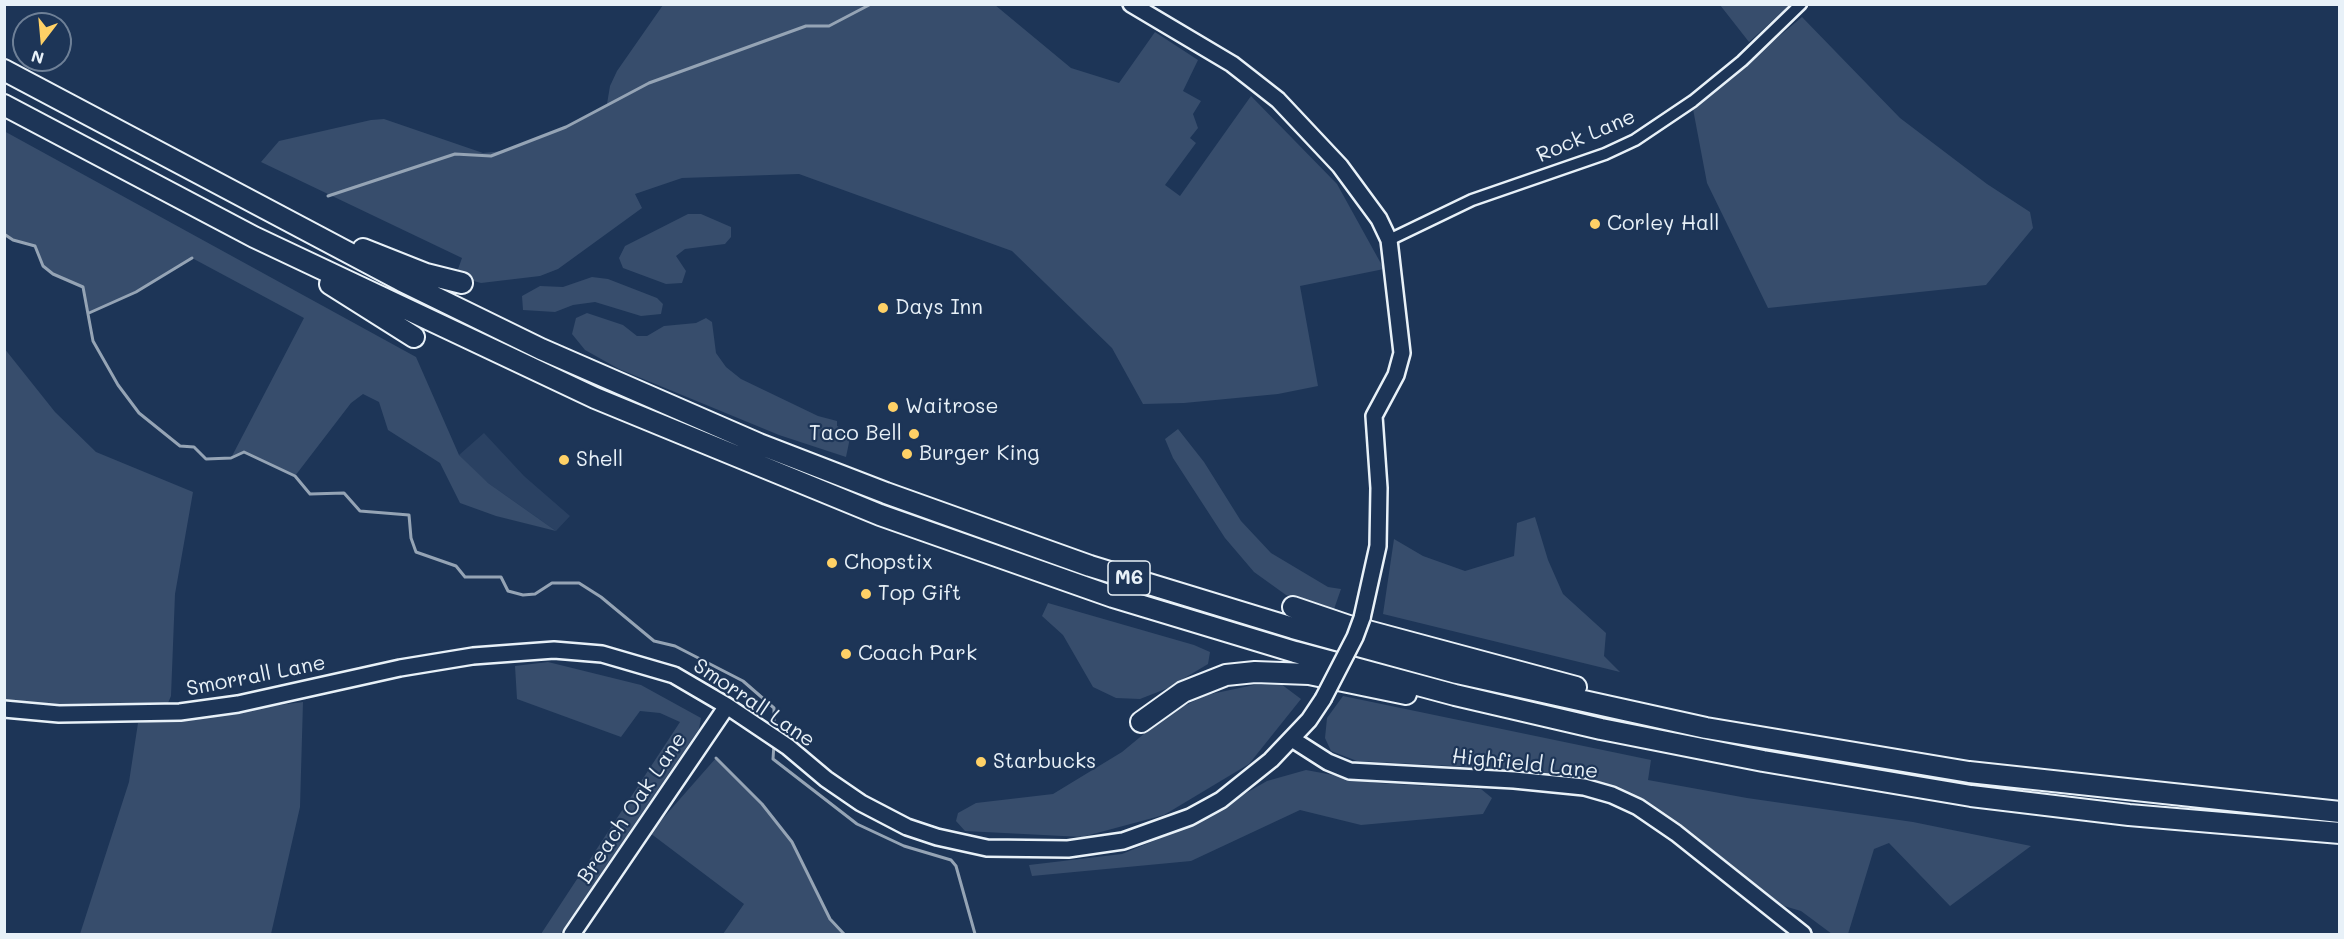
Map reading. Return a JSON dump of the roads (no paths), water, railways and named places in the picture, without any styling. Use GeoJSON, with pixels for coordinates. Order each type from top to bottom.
{"type":"FeatureCollection","features":[{"type":"Feature","properties":{"kind":"highway","name":"M6"},"geometry":{"type":"LineString","coordinates":[[4,70],[402,282],[519,338],[686,413],[886,493],[1090,566],[1293,628],[1469,675],[1706,728],[1904,763],[2139,792],[2340,812]]}},
{"type":"Feature","properties":{"kind":"highway","name":"M6"},"geometry":{"type":"LineString","coordinates":[[4,105],[254,237],[595,398],[891,519],[1113,597],[1295,652],[1601,729],[1763,761],[1971,796],[2141,816],[2340,833]]}},
{"type":"Feature","properties":{"kind":"highway"},"geometry":{"type":"LineString","coordinates":[[277,216],[426,274],[462,284]]}},
{"type":"Feature","properties":{"kind":"highway"},"geometry":{"type":"LineString","coordinates":[[254,237],[414,337]]}},
{"type":"Feature","properties":{"kind":"highway"},"geometry":{"type":"LineString","coordinates":[[1293,607],[1349,626],[1484,663],[1622,698],[1904,763]]}},
{"type":"Feature","properties":{"kind":"highway"},"geometry":{"type":"LineString","coordinates":[[1141,722],[1183,692],[1226,675],[1276,671],[1309,674],[1475,709],[1601,729]]}},
{"type":"Feature","properties":{"kind":"street"},"geometry":{"type":"LineString","coordinates":[[1131,4],[1232,64],[1278,100],[1341,166],[1379,219],[1389,240],[1402,353],[1396,375],[1374,416],[1374,451],[1379,488],[1378,546],[1362,618],[1355,637],[1323,699],[1292,739]]}},
{"type":"Feature","properties":{"kind":"street","name":"Rock Lane"},"geometry":{"type":"LineString","coordinates":[[1389,240],[1472,200],[1605,154],[1635,140],[1693,100],[1742,61],[1801,4]]}},
{"type":"Feature","properties":{"kind":"street","name":"Smorrall Lane"},"geometry":{"type":"LineString","coordinates":[[4,709],[60,714],[180,712],[238,704],[400,668],[473,656],[554,650],[602,654],[674,675],[766,732],[852,797],[907,827],[937,837],[987,848],[1058,849],[1123,841],[1190,817],[1246,783],[1292,739]]}},
{"type":"Feature","properties":{"kind":"street","name":"Breach Oak Lane"},"geometry":{"type":"LineString","coordinates":[[572,934],[727,706]]}},
{"type":"Feature","properties":{"kind":"street","name":"Highfield Lane"},"geometry":{"type":"LineString","coordinates":[[1292,739],[1328,762],[1350,771],[1514,780],[1584,787],[1612,795],[1638,807],[1676,833],[1803,934]]}},
{"type":"Feature","properties":{"kind":"waterway"},"geometry":{"type":"LineString","coordinates":[[328,196],[455,154],[491,156],[566,127],[649,83],[806,26],[829,26],[871,4]]}},
{"type":"Feature","properties":{"kind":"waterway"},"geometry":{"type":"LineString","coordinates":[[4,234],[13,240],[35,246],[43,266],[53,274],[83,287],[93,341],[118,385],[139,413],[180,446],[194,447],[206,459],[231,458],[244,452],[295,476],[310,494],[344,493],[360,511],[409,515],[411,538],[416,552],[456,566],[465,577],[501,577],[508,591],[523,595],[535,594],[552,583],[579,583],[601,597],[654,641],[675,646],[743,681],[774,708],[774,731]]}},
{"type":"Feature","properties":{"kind":"waterway"},"geometry":{"type":"LineString","coordinates":[[89,313],[136,292],[192,258]]}},
{"type":"Feature","properties":{"kind":"waterway"},"geometry":{"type":"LineString","coordinates":[[774,744],[773,759],[857,824],[904,846],[951,860],[956,866],[975,934]]}},
{"type":"Feature","properties":{"kind":"waterway"},"geometry":{"type":"LineString","coordinates":[[716,758],[762,804],[792,842],[830,919],[844,934]]}},
{"type":"Feature","properties":{"kind":"place","name":"Corley Hall"},"geometry":{"type":"Point","coordinates":[1595,224]}},
{"type":"Feature","properties":{"kind":"place","name":"Days Inn"},"geometry":{"type":"Point","coordinates":[883,308]}},
{"type":"Feature","properties":{"kind":"place","name":"Waitrose"},"geometry":{"type":"Point","coordinates":[893,407]}},
{"type":"Feature","properties":{"kind":"place","name":"Taco Bell"},"geometry":{"type":"Point","coordinates":[914,434]}},
{"type":"Feature","properties":{"kind":"place","name":"Burger King"},"geometry":{"type":"Point","coordinates":[907,454]}},
{"type":"Feature","properties":{"kind":"place","name":"Shell"},"geometry":{"type":"Point","coordinates":[564,460]}},
{"type":"Feature","properties":{"kind":"place","name":"Chopstix"},"geometry":{"type":"Point","coordinates":[832,563]}},
{"type":"Feature","properties":{"kind":"place","name":"Top Gift"},"geometry":{"type":"Point","coordinates":[866,594]}},
{"type":"Feature","properties":{"kind":"place","name":"Coach Park"},"geometry":{"type":"Point","coordinates":[846,654]}},
{"type":"Feature","properties":{"kind":"place","name":"Starbucks"},"geometry":{"type":"Point","coordinates":[981,762]}}]}
